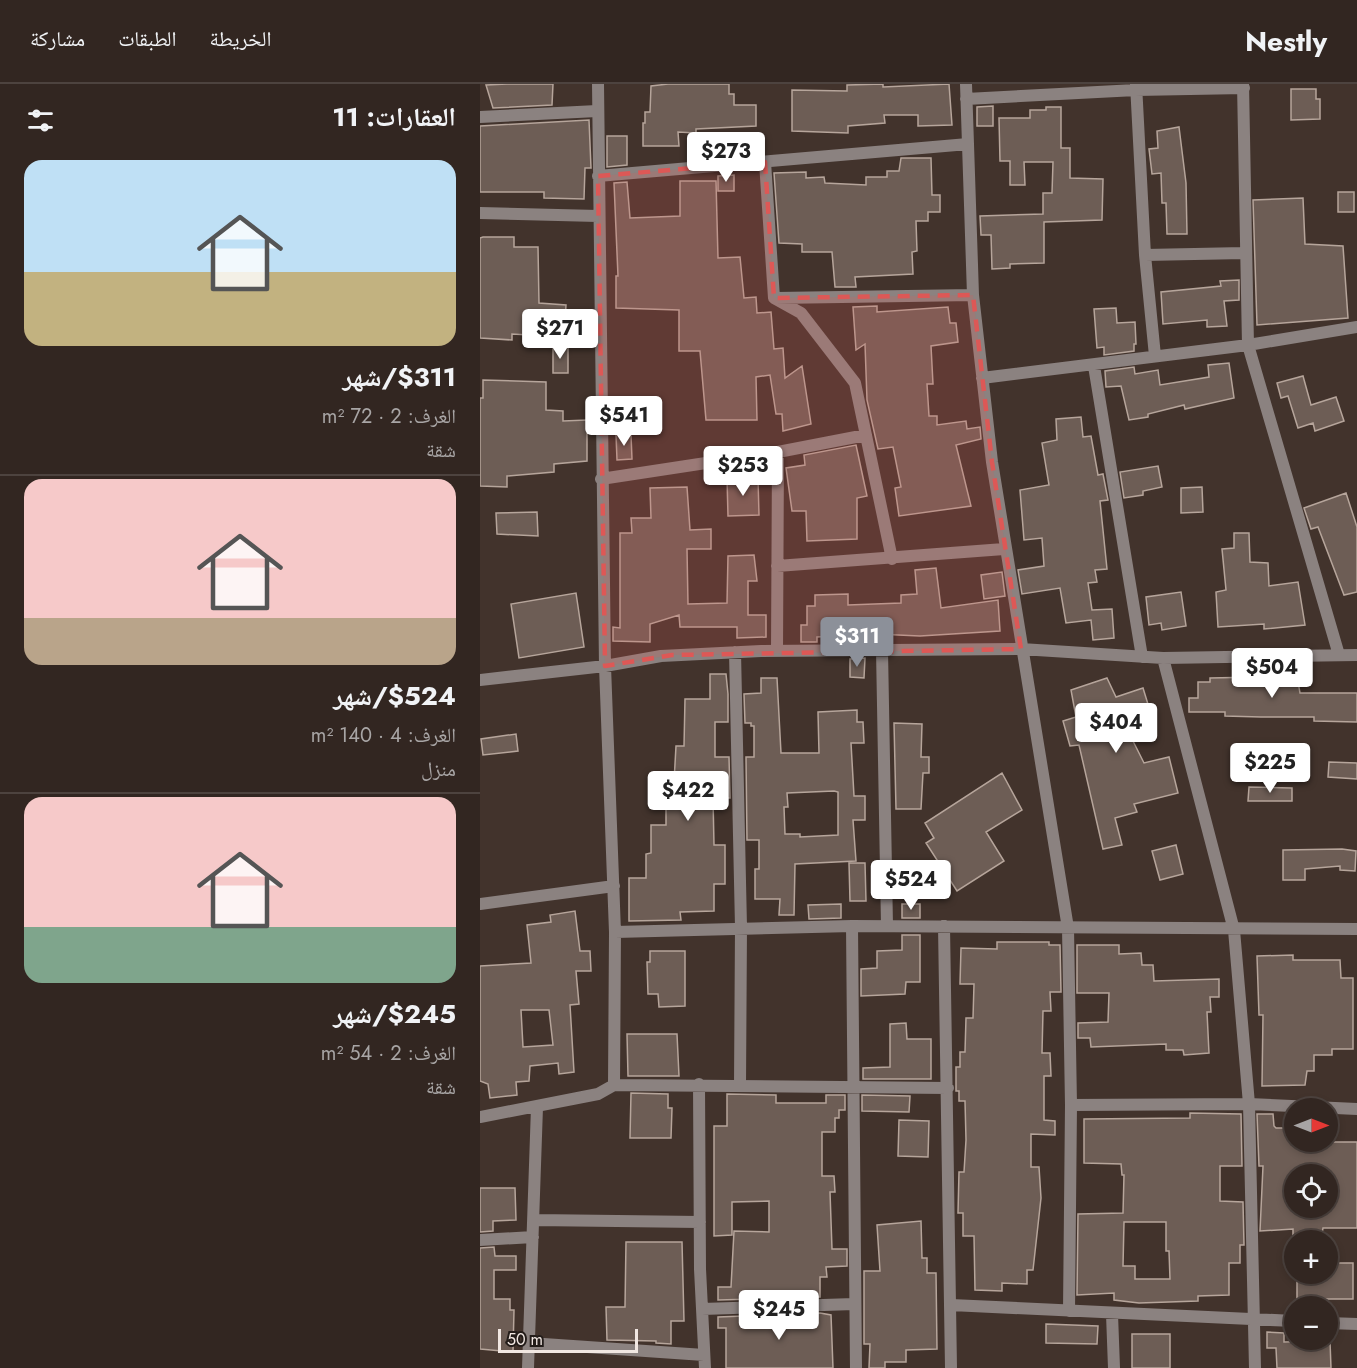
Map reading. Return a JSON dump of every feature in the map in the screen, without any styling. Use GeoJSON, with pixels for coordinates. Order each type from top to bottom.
{"type":"FeatureCollection","features":[{"type":"Feature","properties":{"kind":"street"},"geometry":{"type":"LineString","coordinates":[[598,84],[604,666],[615,932],[614,1084]]}},
{"type":"Feature","properties":{"kind":"street"},"geometry":{"type":"LineString","coordinates":[[966,84],[973,295],[982,378],[1004,549],[1068,928],[1071,1105],[1069,1311]]}},
{"type":"Feature","properties":{"kind":"street"},"geometry":{"type":"LineString","coordinates":[[966,99],[1136,87],[1243,86],[1244,253],[1248,345],[1339,656]]}},
{"type":"Feature","properties":{"kind":"street"},"geometry":{"type":"LineString","coordinates":[[1136,87],[1145,255],[1155,356]]}},
{"type":"Feature","properties":{"kind":"street"},"geometry":{"type":"LineString","coordinates":[[480,117],[597,111]]}},
{"type":"Feature","properties":{"kind":"street"},"geometry":{"type":"LineString","coordinates":[[598,176],[968,144]]}},
{"type":"Feature","properties":{"kind":"street"},"geometry":{"type":"LineString","coordinates":[[765,162],[774,298]]}},
{"type":"Feature","properties":{"kind":"street"},"geometry":{"type":"LineString","coordinates":[[480,213],[598,216]]}},
{"type":"Feature","properties":{"kind":"street"},"geometry":{"type":"LineString","coordinates":[[1145,255],[1244,253]]}},
{"type":"Feature","properties":{"kind":"street"},"geometry":{"type":"LineString","coordinates":[[774,298],[973,295]]}},
{"type":"Feature","properties":{"kind":"street"},"geometry":{"type":"LineString","coordinates":[[774,298],[801,313],[855,383],[892,559]]}},
{"type":"Feature","properties":{"kind":"street"},"geometry":{"type":"LineString","coordinates":[[982,378],[1094,366],[1248,345],[1357,327]]}},
{"type":"Feature","properties":{"kind":"street"},"geometry":{"type":"LineString","coordinates":[[1094,366],[1142,657]]}},
{"type":"Feature","properties":{"kind":"street"},"geometry":{"type":"LineString","coordinates":[[601,480],[778,452],[866,435]]}},
{"type":"Feature","properties":{"kind":"street"},"geometry":{"type":"LineString","coordinates":[[777,651],[778,452]]}},
{"type":"Feature","properties":{"kind":"street"},"geometry":{"type":"LineString","coordinates":[[777,566],[1004,549]]}},
{"type":"Feature","properties":{"kind":"street"},"geometry":{"type":"LineString","coordinates":[[480,681],[604,666],[661,656],[735,652],[1021,649],[1163,658],[1357,655]]}},
{"type":"Feature","properties":{"kind":"street"},"geometry":{"type":"LineString","coordinates":[[882,650],[886,926]]}},
{"type":"Feature","properties":{"kind":"street"},"geometry":{"type":"LineString","coordinates":[[735,652],[741,927],[740,1085]]}},
{"type":"Feature","properties":{"kind":"street"},"geometry":{"type":"LineString","coordinates":[[1163,658],[1234,930],[1250,1104],[1256,1319],[1255,1368]]}},
{"type":"Feature","properties":{"kind":"street"},"geometry":{"type":"LineString","coordinates":[[480,904],[614,886]]}},
{"type":"Feature","properties":{"kind":"street"},"geometry":{"type":"LineString","coordinates":[[852,926],[856,1368]]}},
{"type":"Feature","properties":{"kind":"street"},"geometry":{"type":"LineString","coordinates":[[615,932],[741,927],[852,926],[1357,929]]}},
{"type":"Feature","properties":{"kind":"street"},"geometry":{"type":"LineString","coordinates":[[944,926],[951,1368]]}},
{"type":"Feature","properties":{"kind":"street"},"geometry":{"type":"LineString","coordinates":[[480,1117],[598,1094],[614,1084],[948,1088]]}},
{"type":"Feature","properties":{"kind":"street"},"geometry":{"type":"LineString","coordinates":[[699,1084],[700,1222],[705,1368]]}},
{"type":"Feature","properties":{"kind":"street"},"geometry":{"type":"LineString","coordinates":[[1071,1105],[1250,1104],[1357,1109]]}},
{"type":"Feature","properties":{"kind":"street"},"geometry":{"type":"LineString","coordinates":[[528,1368],[537,1107]]}},
{"type":"Feature","properties":{"kind":"street"},"geometry":{"type":"LineString","coordinates":[[534,1220],[700,1222]]}},
{"type":"Feature","properties":{"kind":"street"},"geometry":{"type":"LineString","coordinates":[[480,1240],[534,1238]]}},
{"type":"Feature","properties":{"kind":"street"},"geometry":{"type":"LineString","coordinates":[[702,1309],[854,1304]]}},
{"type":"Feature","properties":{"kind":"street"},"geometry":{"type":"LineString","coordinates":[[951,1305],[1284,1320]]}},
{"type":"Feature","properties":{"kind":"street"},"geometry":{"type":"LineString","coordinates":[[1112,1314],[1114,1368]]}},
{"type":"Feature","properties":{"kind":"street"},"geometry":{"type":"LineString","coordinates":[[1338,1323],[1357,1324]]}},
{"type":"Feature","properties":{"kind":"street"},"geometry":{"type":"LineString","coordinates":[[529,1343],[704,1355]]}},
{"type":"Feature","properties":{"kind":"highlighted area"},"geometry":{"type":"Polygon","coordinates":[[[765,162],[774,298],[973,295],[992,462],[1021,649],[672,655],[605,666],[598,176],[765,162]]]}},
{"type":"Feature","properties":{"kind":"building"},"geometry":{"type":"Polygon","coordinates":[[[553,84],[552,105],[493,108],[486,85],[553,84]]]}},
{"type":"Feature","properties":{"kind":"building"},"geometry":{"type":"Polygon","coordinates":[[[729,84],[729,94],[734,94],[734,105],[756,105],[756,126],[696,129],[696,133],[678,132],[679,146],[643,146],[643,123],[645,123],[645,112],[650,112],[651,86],[729,84]]]}},
{"type":"Feature","properties":{"kind":"building"},"geometry":{"type":"Polygon","coordinates":[[[883,84],[883,87],[949,84],[952,125],[918,126],[918,115],[884,115],[885,123],[848,126],[848,133],[792,131],[792,90],[847,91],[847,85],[883,84]]]}},
{"type":"Feature","properties":{"kind":"building"},"geometry":{"type":"Polygon","coordinates":[[[1291,89],[1316,89],[1316,99],[1320,99],[1320,119],[1291,120],[1291,89]]]}},
{"type":"Feature","properties":{"kind":"building"},"geometry":{"type":"Polygon","coordinates":[[[993,106],[993,126],[977,126],[977,107],[993,106]]]}},
{"type":"Feature","properties":{"kind":"building"},"geometry":{"type":"Polygon","coordinates":[[[1046,107],[1061,107],[1061,148],[1070,148],[1070,178],[1103,179],[1102,220],[1044,222],[1044,263],[1010,264],[1010,268],[992,269],[991,235],[981,235],[980,216],[1043,214],[1043,193],[1052,193],[1053,162],[1024,162],[1025,185],[1010,185],[1010,161],[1000,161],[999,118],[1030,118],[1030,110],[1046,110],[1046,107]]]}},
{"type":"Feature","properties":{"kind":"building"},"geometry":{"type":"Polygon","coordinates":[[[589,120],[591,168],[585,168],[584,199],[544,198],[544,192],[480,192],[480,126],[589,120]]]}},
{"type":"Feature","properties":{"kind":"building"},"geometry":{"type":"Polygon","coordinates":[[[1179,127],[1186,183],[1187,234],[1167,234],[1166,203],[1162,203],[1161,173],[1152,174],[1149,149],[1158,148],[1157,131],[1179,127]]]}},
{"type":"Feature","properties":{"kind":"building"},"geometry":{"type":"Polygon","coordinates":[[[607,136],[627,136],[627,165],[607,167],[607,136]]]}},
{"type":"Feature","properties":{"kind":"building"},"geometry":{"type":"Polygon","coordinates":[[[901,158],[931,158],[932,195],[940,195],[940,212],[928,212],[928,221],[916,221],[917,251],[912,252],[913,274],[855,277],[856,287],[835,287],[832,252],[802,252],[802,244],[779,243],[774,173],[806,172],[806,178],[824,177],[825,183],[866,185],[866,177],[887,177],[887,171],[899,171],[901,158]]]}},
{"type":"Feature","properties":{"kind":"building"},"geometry":{"type":"Polygon","coordinates":[[[734,175],[734,191],[718,191],[718,176],[734,175]]]}},
{"type":"Feature","properties":{"kind":"building"},"geometry":{"type":"Polygon","coordinates":[[[680,181],[716,181],[718,258],[740,257],[744,298],[756,297],[757,313],[771,312],[774,349],[783,348],[785,378],[802,366],[811,424],[783,431],[782,414],[776,414],[770,375],[756,377],[757,420],[706,420],[700,351],[679,351],[679,310],[616,308],[616,276],[618,276],[614,183],[627,182],[630,218],[680,216],[680,181]]]}},
{"type":"Feature","properties":{"kind":"building"},"geometry":{"type":"Polygon","coordinates":[[[1338,192],[1354,192],[1354,212],[1338,212],[1338,192]]]}},
{"type":"Feature","properties":{"kind":"building"},"geometry":{"type":"Polygon","coordinates":[[[1303,198],[1305,244],[1343,246],[1348,318],[1257,325],[1253,200],[1303,198]]]}},
{"type":"Feature","properties":{"kind":"building"},"geometry":{"type":"Polygon","coordinates":[[[514,237],[514,247],[538,247],[539,303],[566,305],[564,337],[512,334],[512,340],[480,338],[480,238],[514,237]]]}},
{"type":"Feature","properties":{"kind":"building"},"geometry":{"type":"Polygon","coordinates":[[[1239,280],[1239,300],[1224,301],[1227,326],[1207,327],[1207,320],[1163,324],[1161,292],[1221,286],[1220,281],[1239,280]]]}},
{"type":"Feature","properties":{"kind":"building"},"geometry":{"type":"Polygon","coordinates":[[[877,306],[877,312],[948,307],[950,323],[956,323],[958,342],[931,346],[933,384],[927,384],[929,416],[937,416],[937,425],[966,421],[967,429],[980,427],[981,439],[956,445],[971,506],[899,516],[895,488],[901,487],[893,447],[878,449],[867,400],[865,344],[856,350],[853,307],[877,306]]]}},
{"type":"Feature","properties":{"kind":"building"},"geometry":{"type":"Polygon","coordinates":[[[1116,308],[1117,323],[1135,322],[1136,344],[1134,344],[1134,351],[1104,355],[1104,347],[1097,348],[1094,309],[1116,308]]]}},
{"type":"Feature","properties":{"kind":"building"},"geometry":{"type":"Polygon","coordinates":[[[553,346],[568,346],[568,373],[553,373],[553,346]]]}},
{"type":"Feature","properties":{"kind":"building"},"geometry":{"type":"Polygon","coordinates":[[[1229,363],[1234,398],[1185,409],[1184,405],[1148,414],[1148,417],[1129,420],[1121,386],[1106,387],[1105,371],[1134,367],[1135,374],[1158,370],[1160,385],[1209,377],[1208,365],[1229,363]]]}},
{"type":"Feature","properties":{"kind":"building"},"geometry":{"type":"Polygon","coordinates":[[[1303,376],[1311,405],[1336,397],[1344,421],[1315,431],[1313,423],[1298,428],[1288,396],[1281,398],[1277,383],[1303,376]]]}},
{"type":"Feature","properties":{"kind":"building"},"geometry":{"type":"Polygon","coordinates":[[[483,380],[546,382],[546,410],[563,411],[563,421],[587,420],[587,461],[554,464],[554,472],[507,476],[507,487],[480,486],[480,398],[483,398],[483,380]]]}},
{"type":"Feature","properties":{"kind":"building"},"geometry":{"type":"Polygon","coordinates":[[[1081,417],[1083,437],[1091,436],[1098,475],[1103,474],[1108,500],[1100,501],[1107,569],[1095,570],[1097,582],[1088,583],[1092,610],[1112,609],[1114,638],[1093,640],[1091,620],[1066,623],[1060,588],[1022,594],[1018,570],[1044,566],[1042,538],[1024,540],[1020,490],[1049,485],[1042,443],[1057,440],[1056,419],[1081,417]]]}},
{"type":"Feature","properties":{"kind":"building"},"geometry":{"type":"Polygon","coordinates":[[[616,435],[631,435],[632,459],[617,460],[616,435]]]}},
{"type":"Feature","properties":{"kind":"building"},"geometry":{"type":"Polygon","coordinates":[[[856,445],[867,496],[857,498],[857,539],[807,541],[806,511],[792,511],[786,468],[805,465],[804,455],[856,445]]]}},
{"type":"Feature","properties":{"kind":"building"},"geometry":{"type":"Polygon","coordinates":[[[1158,466],[1162,487],[1143,491],[1143,495],[1124,498],[1120,472],[1158,466]]]}},
{"type":"Feature","properties":{"kind":"building"},"geometry":{"type":"Polygon","coordinates":[[[727,478],[758,478],[759,515],[728,516],[727,478]]]}},
{"type":"Feature","properties":{"kind":"building"},"geometry":{"type":"Polygon","coordinates":[[[687,487],[690,530],[711,529],[711,549],[687,549],[688,604],[727,603],[728,556],[754,555],[757,581],[748,581],[748,615],[766,615],[766,637],[737,638],[737,627],[680,627],[679,615],[650,624],[650,642],[613,641],[613,627],[620,628],[620,533],[632,533],[631,518],[651,518],[650,488],[687,487]]]}},
{"type":"Feature","properties":{"kind":"building"},"geometry":{"type":"Polygon","coordinates":[[[1202,487],[1203,512],[1181,513],[1181,488],[1202,487]]]}},
{"type":"Feature","properties":{"kind":"building"},"geometry":{"type":"Polygon","coordinates":[[[1346,493],[1357,527],[1357,592],[1344,595],[1318,527],[1311,529],[1304,508],[1346,493]]]}},
{"type":"Feature","properties":{"kind":"building"},"geometry":{"type":"Polygon","coordinates":[[[537,512],[538,536],[497,534],[496,513],[537,512]]]}},
{"type":"Feature","properties":{"kind":"building"},"geometry":{"type":"Polygon","coordinates":[[[1234,533],[1249,533],[1250,562],[1268,563],[1269,586],[1298,582],[1305,625],[1264,629],[1264,624],[1218,627],[1216,592],[1226,590],[1222,549],[1234,548],[1234,533]]]}},
{"type":"Feature","properties":{"kind":"building"},"geometry":{"type":"Polygon","coordinates":[[[936,568],[941,608],[998,600],[1000,631],[920,636],[876,634],[876,642],[850,642],[850,635],[817,637],[817,642],[801,642],[801,625],[807,625],[807,606],[815,606],[815,595],[848,594],[848,605],[901,603],[901,595],[917,594],[915,570],[936,568]]]}},
{"type":"Feature","properties":{"kind":"building"},"geometry":{"type":"Polygon","coordinates":[[[1002,572],[1005,596],[984,599],[981,575],[1002,572]]]}},
{"type":"Feature","properties":{"kind":"building"},"geometry":{"type":"Polygon","coordinates":[[[1181,592],[1186,626],[1162,630],[1161,623],[1149,625],[1146,597],[1181,592]]]}},
{"type":"Feature","properties":{"kind":"building"},"geometry":{"type":"Polygon","coordinates":[[[576,593],[584,647],[519,658],[511,604],[576,593]]]}},
{"type":"Feature","properties":{"kind":"building"},"geometry":{"type":"Polygon","coordinates":[[[865,658],[864,678],[850,677],[850,659],[865,658]]]}},
{"type":"Feature","properties":{"kind":"building"},"geometry":{"type":"Polygon","coordinates":[[[1296,671],[1300,693],[1357,693],[1357,722],[1314,721],[1314,717],[1225,716],[1225,712],[1189,712],[1189,698],[1198,698],[1198,682],[1210,682],[1210,678],[1258,677],[1258,673],[1296,671]]]}},
{"type":"Feature","properties":{"kind":"building"},"geometry":{"type":"Polygon","coordinates":[[[710,674],[726,674],[728,694],[728,722],[715,722],[715,757],[729,757],[730,798],[713,798],[714,845],[725,845],[725,884],[714,884],[714,911],[680,912],[681,920],[629,921],[629,878],[646,878],[646,854],[651,853],[651,825],[666,825],[666,800],[673,800],[676,746],[684,746],[685,699],[710,699],[710,674]]]}},
{"type":"Feature","properties":{"kind":"building"},"geometry":{"type":"Polygon","coordinates":[[[761,678],[777,678],[781,753],[819,753],[818,712],[857,710],[857,722],[863,722],[864,743],[851,743],[854,796],[865,796],[865,820],[853,820],[856,861],[795,864],[794,915],[779,915],[780,899],[755,899],[755,869],[759,869],[759,840],[747,840],[746,757],[754,757],[754,726],[751,726],[751,723],[745,723],[744,694],[761,693],[761,678]],[[838,792],[787,793],[788,807],[784,807],[785,834],[800,834],[800,837],[838,835],[838,792]]]}},
{"type":"Feature","properties":{"kind":"building"},"geometry":{"type":"Polygon","coordinates":[[[1107,678],[1116,697],[1143,688],[1155,727],[1130,735],[1144,763],[1169,757],[1178,793],[1134,804],[1137,812],[1115,818],[1122,845],[1103,849],[1079,745],[1070,746],[1063,721],[1076,717],[1071,690],[1107,678]]]}},
{"type":"Feature","properties":{"kind":"building"},"geometry":{"type":"Polygon","coordinates":[[[894,723],[922,724],[921,757],[929,757],[929,773],[923,773],[921,809],[896,809],[894,723]]]}},
{"type":"Feature","properties":{"kind":"building"},"geometry":{"type":"Polygon","coordinates":[[[516,734],[518,751],[483,755],[481,739],[516,734]]]}},
{"type":"Feature","properties":{"kind":"building"},"geometry":{"type":"Polygon","coordinates":[[[1329,762],[1357,763],[1357,779],[1328,777],[1329,762]]]}},
{"type":"Feature","properties":{"kind":"building"},"geometry":{"type":"Polygon","coordinates":[[[1002,773],[1022,810],[986,832],[1004,861],[957,891],[926,843],[934,838],[925,823],[1002,773]]]}},
{"type":"Feature","properties":{"kind":"building"},"geometry":{"type":"Polygon","coordinates":[[[1249,787],[1292,788],[1292,801],[1248,801],[1249,787]]]}},
{"type":"Feature","properties":{"kind":"building"},"geometry":{"type":"Polygon","coordinates":[[[1176,845],[1183,874],[1160,880],[1152,851],[1176,845]]]}},
{"type":"Feature","properties":{"kind":"building"},"geometry":{"type":"Polygon","coordinates":[[[1342,849],[1356,851],[1355,871],[1340,870],[1340,866],[1305,869],[1305,880],[1283,880],[1283,850],[1342,849]]]}},
{"type":"Feature","properties":{"kind":"building"},"geometry":{"type":"Polygon","coordinates":[[[849,863],[865,863],[866,901],[850,901],[849,863]]]}},
{"type":"Feature","properties":{"kind":"building"},"geometry":{"type":"Polygon","coordinates":[[[841,904],[841,918],[809,919],[808,905],[841,904]]]}},
{"type":"Feature","properties":{"kind":"building"},"geometry":{"type":"Polygon","coordinates":[[[902,904],[920,904],[920,918],[902,918],[902,904]]]}},
{"type":"Feature","properties":{"kind":"building"},"geometry":{"type":"Polygon","coordinates":[[[575,911],[580,951],[590,951],[591,971],[576,971],[579,1004],[570,1005],[574,1072],[559,1074],[558,1063],[530,1066],[529,1081],[516,1082],[517,1095],[490,1098],[488,1084],[480,1081],[480,966],[531,963],[527,925],[551,922],[550,915],[575,911]],[[521,1010],[523,1047],[553,1045],[549,1010],[521,1010]]]}},
{"type":"Feature","properties":{"kind":"building"},"geometry":{"type":"Polygon","coordinates":[[[902,935],[920,935],[920,982],[906,982],[905,994],[861,996],[861,969],[877,968],[877,951],[902,950],[902,935]]]}},
{"type":"Feature","properties":{"kind":"building"},"geometry":{"type":"Polygon","coordinates":[[[997,942],[1049,942],[1049,945],[1060,945],[1061,992],[1050,992],[1051,1011],[1043,1011],[1042,1053],[1050,1053],[1051,1076],[1044,1076],[1044,1120],[1055,1121],[1055,1135],[1031,1134],[1031,1167],[1039,1167],[1041,1198],[1033,1270],[1027,1270],[1027,1284],[1002,1283],[1002,1291],[975,1290],[974,1236],[963,1236],[963,1213],[958,1213],[959,1172],[964,1172],[966,1140],[965,1101],[959,1101],[959,1091],[956,1091],[956,1067],[960,1067],[960,1052],[965,1052],[966,1018],[973,1018],[974,984],[960,984],[961,948],[997,949],[997,942]]]}},
{"type":"Feature","properties":{"kind":"building"},"geometry":{"type":"Polygon","coordinates":[[[1077,945],[1119,945],[1119,954],[1141,953],[1142,965],[1153,965],[1154,981],[1219,979],[1219,997],[1210,997],[1211,1012],[1207,1012],[1209,1053],[1184,1055],[1183,1050],[1166,1050],[1166,1044],[1091,1047],[1090,1038],[1078,1038],[1078,1023],[1108,1022],[1109,993],[1077,993],[1077,945]]]}},
{"type":"Feature","properties":{"kind":"building"},"geometry":{"type":"Polygon","coordinates":[[[650,951],[685,951],[685,1006],[659,1007],[658,994],[648,994],[647,962],[650,962],[650,951]]]}},
{"type":"Feature","properties":{"kind":"building"},"geometry":{"type":"Polygon","coordinates":[[[1293,955],[1293,960],[1340,960],[1341,978],[1353,978],[1353,1049],[1332,1049],[1332,1055],[1314,1055],[1314,1071],[1307,1071],[1305,1085],[1262,1086],[1263,1015],[1259,1015],[1257,956],[1293,955]]]}},
{"type":"Feature","properties":{"kind":"building"},"geometry":{"type":"Polygon","coordinates":[[[906,1023],[907,1039],[931,1039],[931,1079],[863,1079],[863,1068],[890,1067],[890,1024],[906,1023]]]}},
{"type":"Feature","properties":{"kind":"building"},"geometry":{"type":"Polygon","coordinates":[[[627,1034],[677,1034],[679,1076],[628,1076],[627,1034]]]}},
{"type":"Feature","properties":{"kind":"building"},"geometry":{"type":"Polygon","coordinates":[[[631,1093],[668,1094],[668,1108],[672,1108],[671,1138],[630,1138],[631,1093]]]}},
{"type":"Feature","properties":{"kind":"building"},"geometry":{"type":"Polygon","coordinates":[[[727,1094],[776,1095],[776,1103],[826,1103],[826,1095],[845,1095],[845,1110],[839,1110],[839,1118],[835,1118],[835,1132],[822,1132],[822,1176],[834,1176],[835,1192],[830,1192],[832,1249],[847,1249],[847,1266],[826,1267],[827,1277],[820,1277],[820,1297],[718,1300],[718,1287],[731,1287],[734,1231],[769,1232],[769,1201],[732,1202],[732,1235],[714,1236],[714,1126],[727,1126],[727,1094]]]}},
{"type":"Feature","properties":{"kind":"building"},"geometry":{"type":"Polygon","coordinates":[[[862,1095],[910,1096],[909,1112],[862,1111],[862,1095]]]}},
{"type":"Feature","properties":{"kind":"building"},"geometry":{"type":"Polygon","coordinates":[[[1190,1113],[1241,1114],[1242,1166],[1220,1166],[1220,1201],[1243,1202],[1244,1245],[1240,1245],[1240,1263],[1229,1263],[1229,1295],[1198,1296],[1198,1301],[1139,1303],[1114,1300],[1114,1293],[1077,1295],[1078,1214],[1123,1213],[1124,1175],[1122,1175],[1121,1164],[1084,1163],[1084,1119],[1190,1118],[1190,1113]],[[1124,1222],[1123,1266],[1135,1266],[1135,1279],[1170,1279],[1169,1251],[1166,1251],[1166,1222],[1124,1222]]]}},
{"type":"Feature","properties":{"kind":"building"},"geometry":{"type":"Polygon","coordinates":[[[1257,1114],[1273,1114],[1274,1126],[1284,1128],[1284,1152],[1338,1152],[1338,1142],[1357,1142],[1357,1228],[1260,1231],[1263,1166],[1259,1166],[1257,1114]]]}},
{"type":"Feature","properties":{"kind":"building"},"geometry":{"type":"Polygon","coordinates":[[[899,1120],[929,1121],[928,1157],[898,1156],[899,1120]]]}},
{"type":"Feature","properties":{"kind":"building"},"geometry":{"type":"Polygon","coordinates":[[[480,1188],[515,1188],[516,1220],[493,1221],[493,1231],[480,1232],[480,1188]]]}},
{"type":"Feature","properties":{"kind":"building"},"geometry":{"type":"Polygon","coordinates":[[[921,1221],[922,1258],[927,1258],[927,1273],[936,1273],[937,1349],[906,1350],[906,1362],[885,1362],[885,1368],[869,1368],[870,1344],[864,1344],[864,1271],[880,1271],[877,1225],[921,1221]]]}},
{"type":"Feature","properties":{"kind":"building"},"geometry":{"type":"Polygon","coordinates":[[[626,1242],[682,1242],[684,1321],[671,1321],[671,1344],[656,1343],[656,1341],[607,1340],[606,1307],[625,1307],[626,1242]]]}},
{"type":"Feature","properties":{"kind":"building"},"geometry":{"type":"Polygon","coordinates":[[[494,1247],[495,1256],[516,1256],[516,1270],[494,1270],[494,1299],[510,1299],[510,1310],[514,1310],[513,1352],[480,1349],[480,1248],[494,1247]]]}},
{"type":"Feature","properties":{"kind":"building"},"geometry":{"type":"Polygon","coordinates":[[[1338,1263],[1353,1263],[1353,1299],[1338,1299],[1338,1296],[1297,1296],[1297,1284],[1338,1284],[1338,1263]]]}},
{"type":"Feature","properties":{"kind":"building"},"geometry":{"type":"Polygon","coordinates":[[[820,1313],[831,1315],[833,1368],[726,1368],[726,1328],[718,1328],[718,1317],[820,1313]]]}},
{"type":"Feature","properties":{"kind":"building"},"geometry":{"type":"Polygon","coordinates":[[[1046,1324],[1098,1326],[1097,1344],[1046,1343],[1046,1324]]]}},
{"type":"Feature","properties":{"kind":"building"},"geometry":{"type":"Polygon","coordinates":[[[1267,1332],[1284,1333],[1284,1350],[1330,1350],[1331,1368],[1277,1368],[1276,1348],[1267,1348],[1267,1332]]]}},
{"type":"Feature","properties":{"kind":"building"},"geometry":{"type":"Polygon","coordinates":[[[1132,1334],[1170,1334],[1170,1368],[1132,1368],[1132,1334]]]}}]}
